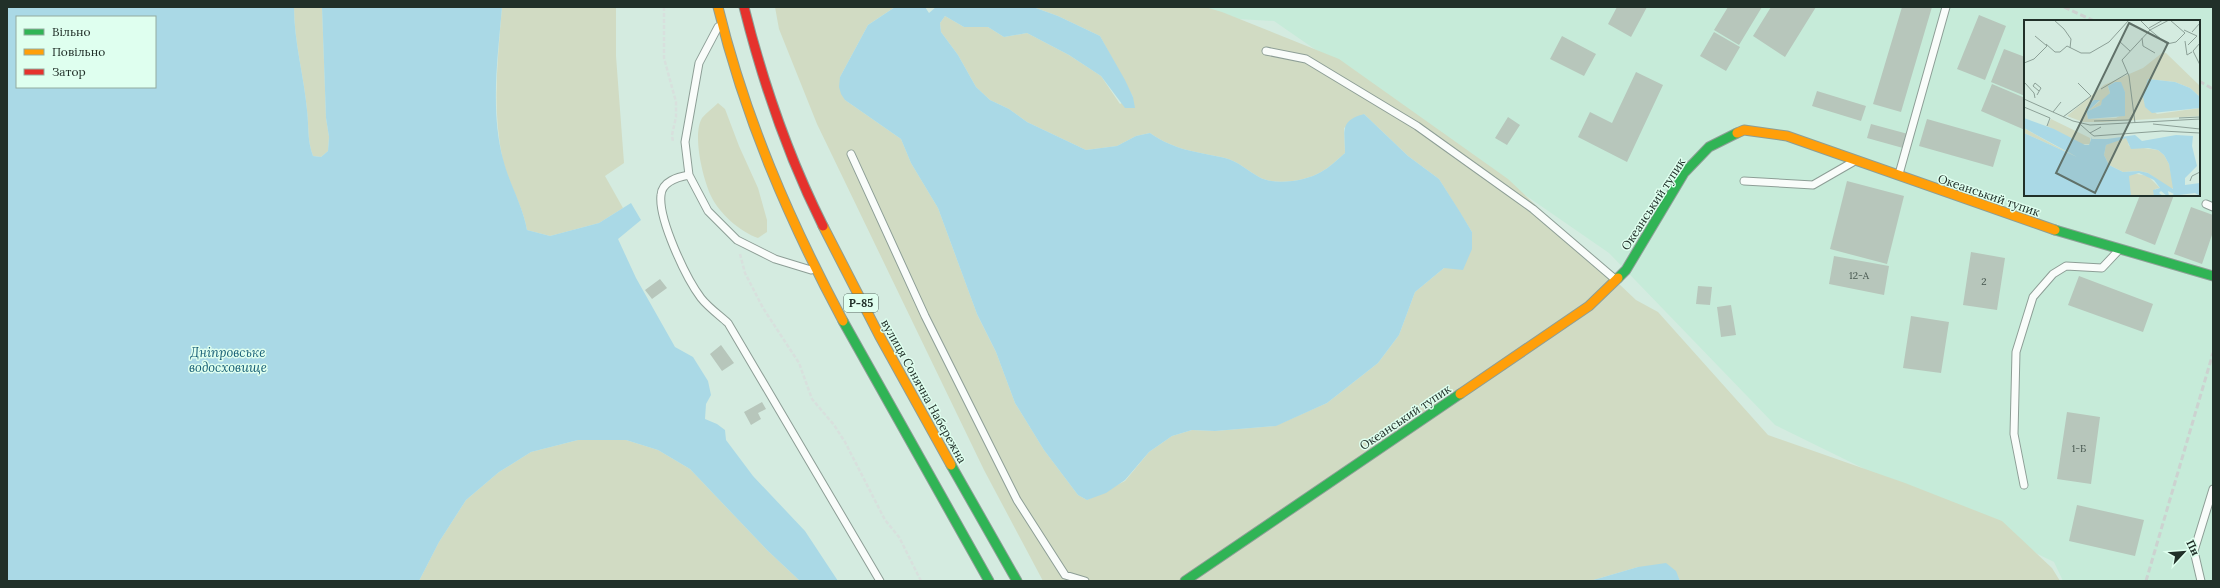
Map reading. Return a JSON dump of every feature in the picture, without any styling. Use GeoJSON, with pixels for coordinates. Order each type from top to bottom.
{"type":"FeatureCollection","features":[{"type":"Feature","properties":{"kind":"main road","name":"Р-85"},"geometry":{"type":"LineString","coordinates":[[718,7],[739,87],[766,163],[783,203],[817,272],[886,401],[989,581]]}},
{"type":"Feature","properties":{"kind":"main road","name":"вулиця Сонячна Набережна"},"geometry":{"type":"LineString","coordinates":[[744,7],[779,128],[806,193],[838,258],[908,389],[1017,581]]}},
{"type":"Feature","properties":{"kind":"main road","name":"Океанський тупик"},"geometry":{"type":"LineString","coordinates":[[1185,581],[1589,306],[1626,270],[1684,173],[1708,146],[1744,130],[1787,136],[2037,225],[2213,276]]}},
{"type":"Feature","properties":{"kind":"lane"},"geometry":{"type":"LineString","coordinates":[[1899,176],[1946,7]]}},
{"type":"Feature","properties":{"kind":"lane"},"geometry":{"type":"LineString","coordinates":[[721,22],[699,63],[685,142],[689,175],[708,211],[737,240],[775,259],[817,272]]}},
{"type":"Feature","properties":{"kind":"lane"},"geometry":{"type":"LineString","coordinates":[[1266,51],[1306,59],[1417,126],[1533,209],[1616,280]]}},
{"type":"Feature","properties":{"kind":"lane"},"geometry":{"type":"LineString","coordinates":[[851,154],[925,316],[1017,500],[1065,575],[1085,581]]}},
{"type":"Feature","properties":{"kind":"lane"},"geometry":{"type":"LineString","coordinates":[[1744,181],[1813,185],[1855,161]]}},
{"type":"Feature","properties":{"kind":"lane"},"geometry":{"type":"LineString","coordinates":[[689,175],[678,177],[668,183],[661,194],[662,214],[671,240],[701,298],[728,323],[880,581]]}},
{"type":"Feature","properties":{"kind":"lane"},"geometry":{"type":"LineString","coordinates":[[2024,485],[2014,434],[2016,352],[2033,298],[2053,274],[2066,266],[2102,268],[2120,249]]}},
{"type":"Feature","properties":{"kind":"lane"},"geometry":{"type":"LineString","coordinates":[[2201,581],[2194,551],[2213,489]]}},
{"type":"Feature","properties":{"kind":"path"},"geometry":{"type":"LineString","coordinates":[[664,7],[664,58],[670,86],[676,102],[676,118],[672,135],[674,145],[686,153]]}},
{"type":"Feature","properties":{"kind":"path"},"geometry":{"type":"LineString","coordinates":[[737,240],[745,273],[763,308],[799,363],[812,399],[834,425],[845,442],[885,520],[899,536],[921,581]]}},
{"type":"Feature","properties":{"kind":"shaded area"},"geometry":{"type":"Polygon","coordinates":[[[294,7],[322,7],[326,118],[329,137],[328,151],[321,157],[313,156],[308,133],[306,97],[294,20],[294,7]]]}},
{"type":"Feature","properties":{"kind":"shaded area"},"geometry":{"type":"Polygon","coordinates":[[[502,7],[616,7],[616,56],[624,163],[605,176],[623,208],[599,223],[550,236],[527,230],[522,212],[504,166],[499,138],[497,119],[497,82],[502,7]]]}},
{"type":"Feature","properties":{"kind":"shaded area"},"geometry":{"type":"Polygon","coordinates":[[[775,7],[895,7],[868,25],[840,77],[845,100],[901,139],[911,163],[938,208],[977,314],[996,352],[1015,403],[1044,450],[1078,495],[1087,500],[1125,481],[1149,452],[1172,436],[1192,430],[1215,431],[1275,426],[1327,403],[1378,363],[1399,335],[1415,292],[1444,268],[1472,232],[1439,179],[1408,156],[1364,114],[1344,128],[1345,153],[1321,172],[1299,180],[1282,182],[1266,180],[1230,159],[1177,147],[1168,144],[1150,133],[1136,136],[1117,146],[1086,150],[1027,122],[1009,109],[990,100],[976,87],[958,55],[941,32],[940,23],[945,16],[964,27],[988,27],[1004,37],[1027,33],[1069,55],[1101,76],[1120,104],[1133,97],[1100,36],[1058,16],[1033,7],[1205,7],[1222,12],[1339,59],[1508,179],[1636,300],[1658,312],[1768,435],[1905,483],[2002,521],[2052,568],[2060,581],[1680,581],[1675,571],[1638,567],[1590,581],[1043,581],[984,470],[817,124],[779,29],[775,7]]]}},
{"type":"Feature","properties":{"kind":"shaded area"},"geometry":{"type":"Polygon","coordinates":[[[1142,7],[2213,7],[2213,581],[2063,581],[2054,562],[1775,425],[1609,253],[1274,21],[1153,14],[1142,7]]]}},
{"type":"Feature","properties":{"kind":"shaded area"},"geometry":{"type":"Polygon","coordinates":[[[718,103],[725,109],[739,146],[758,188],[767,220],[767,232],[758,238],[737,227],[719,209],[711,196],[705,179],[698,146],[699,126],[705,114],[718,103]]]}},
{"type":"Feature","properties":{"kind":"shaded area"},"geometry":{"type":"Polygon","coordinates":[[[578,440],[626,440],[658,450],[690,469],[767,550],[800,581],[419,581],[439,542],[466,500],[499,472],[531,452],[578,440]]]}},
{"type":"Feature","properties":{"kind":"water","name":"Дніпровське водосховище"},"geometry":{"type":"Polygon","coordinates":[[[7,7],[294,7],[294,20],[306,97],[308,133],[313,156],[321,157],[328,151],[329,137],[326,118],[322,7],[502,7],[496,83],[499,140],[503,159],[527,230],[550,236],[599,223],[631,203],[641,220],[618,239],[636,278],[675,347],[693,357],[708,381],[711,395],[706,404],[705,419],[717,424],[725,430],[726,440],[753,476],[805,531],[838,581],[800,581],[767,550],[690,469],[658,450],[626,440],[578,440],[531,452],[499,472],[466,500],[439,542],[419,581],[7,581],[7,7]]]}},
{"type":"Feature","properties":{"kind":"water"},"geometry":{"type":"Polygon","coordinates":[[[895,7],[925,7],[929,13],[936,7],[1033,7],[1058,16],[1100,36],[1125,80],[1133,97],[1135,108],[1125,108],[1101,76],[1069,55],[1027,33],[1004,37],[988,27],[964,27],[945,16],[940,23],[941,32],[958,55],[976,87],[990,100],[1009,109],[1027,122],[1086,150],[1117,146],[1136,136],[1150,133],[1168,144],[1177,147],[1230,159],[1266,180],[1282,182],[1299,180],[1321,172],[1345,153],[1345,128],[1350,120],[1364,114],[1408,156],[1439,179],[1460,212],[1472,232],[1472,249],[1463,270],[1444,268],[1415,292],[1399,335],[1378,363],[1327,403],[1276,426],[1215,431],[1192,430],[1172,436],[1149,452],[1125,480],[1106,493],[1087,500],[1078,495],[1044,450],[1015,403],[996,352],[977,314],[938,208],[911,163],[901,139],[845,100],[841,94],[839,87],[840,77],[868,25],[895,7]]]}},
{"type":"Feature","properties":{"kind":"water"},"geometry":{"type":"Polygon","coordinates":[[[1666,563],[1676,571],[1680,581],[1590,581],[1638,567],[1666,563]]]}},
{"type":"Feature","properties":{"kind":"building"},"geometry":{"type":"Polygon","coordinates":[[[1617,7],[1647,7],[1631,37],[1608,24],[1617,7]]]}},
{"type":"Feature","properties":{"kind":"building"},"geometry":{"type":"Polygon","coordinates":[[[1728,7],[1762,7],[1739,45],[1714,30],[1728,7]]]}},
{"type":"Feature","properties":{"kind":"building"},"geometry":{"type":"Polygon","coordinates":[[[1771,7],[1816,7],[1785,57],[1753,36],[1771,7]]]}},
{"type":"Feature","properties":{"kind":"building"},"geometry":{"type":"Polygon","coordinates":[[[1902,7],[1932,7],[1901,112],[1873,104],[1902,7]]]}},
{"type":"Feature","properties":{"kind":"building"},"geometry":{"type":"Polygon","coordinates":[[[1979,15],[2006,26],[1985,80],[1957,69],[1979,15]]]}},
{"type":"Feature","properties":{"kind":"building"},"geometry":{"type":"Polygon","coordinates":[[[1714,32],[1740,47],[1726,71],[1700,56],[1714,32]]]}},
{"type":"Feature","properties":{"kind":"building"},"geometry":{"type":"Polygon","coordinates":[[[1562,36],[1596,54],[1584,76],[1550,59],[1562,36]]]}},
{"type":"Feature","properties":{"kind":"building"},"geometry":{"type":"Polygon","coordinates":[[[2004,49],[2024,57],[2024,96],[1991,82],[2004,49]]]}},
{"type":"Feature","properties":{"kind":"building"},"geometry":{"type":"Polygon","coordinates":[[[1636,72],[1663,85],[1627,162],[1578,137],[1590,112],[1612,123],[1636,72]]]}},
{"type":"Feature","properties":{"kind":"building"},"geometry":{"type":"Polygon","coordinates":[[[1992,84],[2024,98],[2024,130],[1981,111],[1992,84]]]}},
{"type":"Feature","properties":{"kind":"building"},"geometry":{"type":"Polygon","coordinates":[[[1817,91],[1866,106],[1861,121],[1812,106],[1817,91]]]}},
{"type":"Feature","properties":{"kind":"building"},"geometry":{"type":"Polygon","coordinates":[[[1508,117],[1520,125],[1507,145],[1495,138],[1508,117]]]}},
{"type":"Feature","properties":{"kind":"building"},"geometry":{"type":"Polygon","coordinates":[[[1927,119],[2001,140],[1993,167],[1919,146],[1927,119]]]}},
{"type":"Feature","properties":{"kind":"building"},"geometry":{"type":"Polygon","coordinates":[[[1871,124],[1908,134],[1903,148],[1867,138],[1871,124]]]}},
{"type":"Feature","properties":{"kind":"building"},"geometry":{"type":"Polygon","coordinates":[[[1847,181],[1904,196],[1887,264],[1830,249],[1847,181]]]}},
{"type":"Feature","properties":{"kind":"building"},"geometry":{"type":"Polygon","coordinates":[[[2140,196],[2174,196],[2155,245],[2125,233],[2140,196]]]}},
{"type":"Feature","properties":{"kind":"building"},"geometry":{"type":"Polygon","coordinates":[[[2191,207],[2213,215],[2213,232],[2202,264],[2174,254],[2191,207]]]}},
{"type":"Feature","properties":{"kind":"building"},"geometry":{"type":"Polygon","coordinates":[[[1971,252],[2005,258],[1997,310],[1963,305],[1971,252]]]}},
{"type":"Feature","properties":{"kind":"building"},"geometry":{"type":"Polygon","coordinates":[[[1834,256],[1889,266],[1884,295],[1829,284],[1834,256]]]}},
{"type":"Feature","properties":{"kind":"building"},"geometry":{"type":"Polygon","coordinates":[[[2079,276],[2153,304],[2143,332],[2068,305],[2079,276]]]}},
{"type":"Feature","properties":{"kind":"building"},"geometry":{"type":"Polygon","coordinates":[[[660,279],[667,288],[652,299],[645,290],[660,279]]]}},
{"type":"Feature","properties":{"kind":"building"},"geometry":{"type":"Polygon","coordinates":[[[1698,286],[1712,287],[1710,305],[1696,304],[1698,286]]]}},
{"type":"Feature","properties":{"kind":"building"},"geometry":{"type":"Polygon","coordinates":[[[1731,305],[1736,335],[1721,337],[1717,307],[1731,305]]]}},
{"type":"Feature","properties":{"kind":"building"},"geometry":{"type":"Polygon","coordinates":[[[1911,316],[1949,322],[1941,373],[1903,368],[1911,316]]]}},
{"type":"Feature","properties":{"kind":"building"},"geometry":{"type":"Polygon","coordinates":[[[721,345],[734,363],[722,371],[710,354],[721,345]]]}},
{"type":"Feature","properties":{"kind":"building"},"geometry":{"type":"Polygon","coordinates":[[[762,402],[766,409],[758,413],[761,419],[751,425],[744,412],[762,402]]]}},
{"type":"Feature","properties":{"kind":"building"},"geometry":{"type":"Polygon","coordinates":[[[2067,412],[2100,417],[2091,484],[2057,479],[2067,412]]]}},
{"type":"Feature","properties":{"kind":"building"},"geometry":{"type":"Polygon","coordinates":[[[2077,505],[2144,520],[2135,556],[2069,541],[2077,505]]]}},
{"type":"Feature","properties":{"kind":"railway"},"geometry":{"type":"LineString","coordinates":[[2064,7],[2092,20]]}},
{"type":"Feature","properties":{"kind":"railway"},"geometry":{"type":"LineString","coordinates":[[2200,82],[2213,89]]}},
{"type":"Feature","properties":{"kind":"railway"},"geometry":{"type":"LineString","coordinates":[[2146,581],[2213,353]]}},
{"type":"Feature","properties":{"kind":"traffic: fast"},"geometry":{"type":"LineString","coordinates":[[1618,278],[1626,270],[1684,173],[1709,147],[1737,133]]}},
{"type":"Feature","properties":{"kind":"traffic: fast"},"geometry":{"type":"LineString","coordinates":[[2055,230],[2213,276]]}},
{"type":"Feature","properties":{"kind":"traffic: fast"},"geometry":{"type":"LineString","coordinates":[[843,321],[989,581]]}},
{"type":"Feature","properties":{"kind":"traffic: fast"},"geometry":{"type":"LineString","coordinates":[[1185,581],[1460,394]]}},
{"type":"Feature","properties":{"kind":"traffic: fast"},"geometry":{"type":"LineString","coordinates":[[951,465],[1017,581]]}},
{"type":"Feature","properties":{"kind":"traffic: slow"},"geometry":{"type":"LineString","coordinates":[[718,7],[741,89],[770,168],[804,245],[843,321]]}},
{"type":"Feature","properties":{"kind":"traffic: slow"},"geometry":{"type":"LineString","coordinates":[[1737,133],[1744,130],[1787,136],[2055,230]]}},
{"type":"Feature","properties":{"kind":"traffic: slow"},"geometry":{"type":"LineString","coordinates":[[823,226],[879,335],[951,465]]}},
{"type":"Feature","properties":{"kind":"traffic: slow"},"geometry":{"type":"LineString","coordinates":[[1460,394],[1589,306],[1618,278]]}},
{"type":"Feature","properties":{"kind":"traffic: jam"},"geometry":{"type":"LineString","coordinates":[[744,7],[759,63],[778,119],[810,200],[823,226]]}}]}
